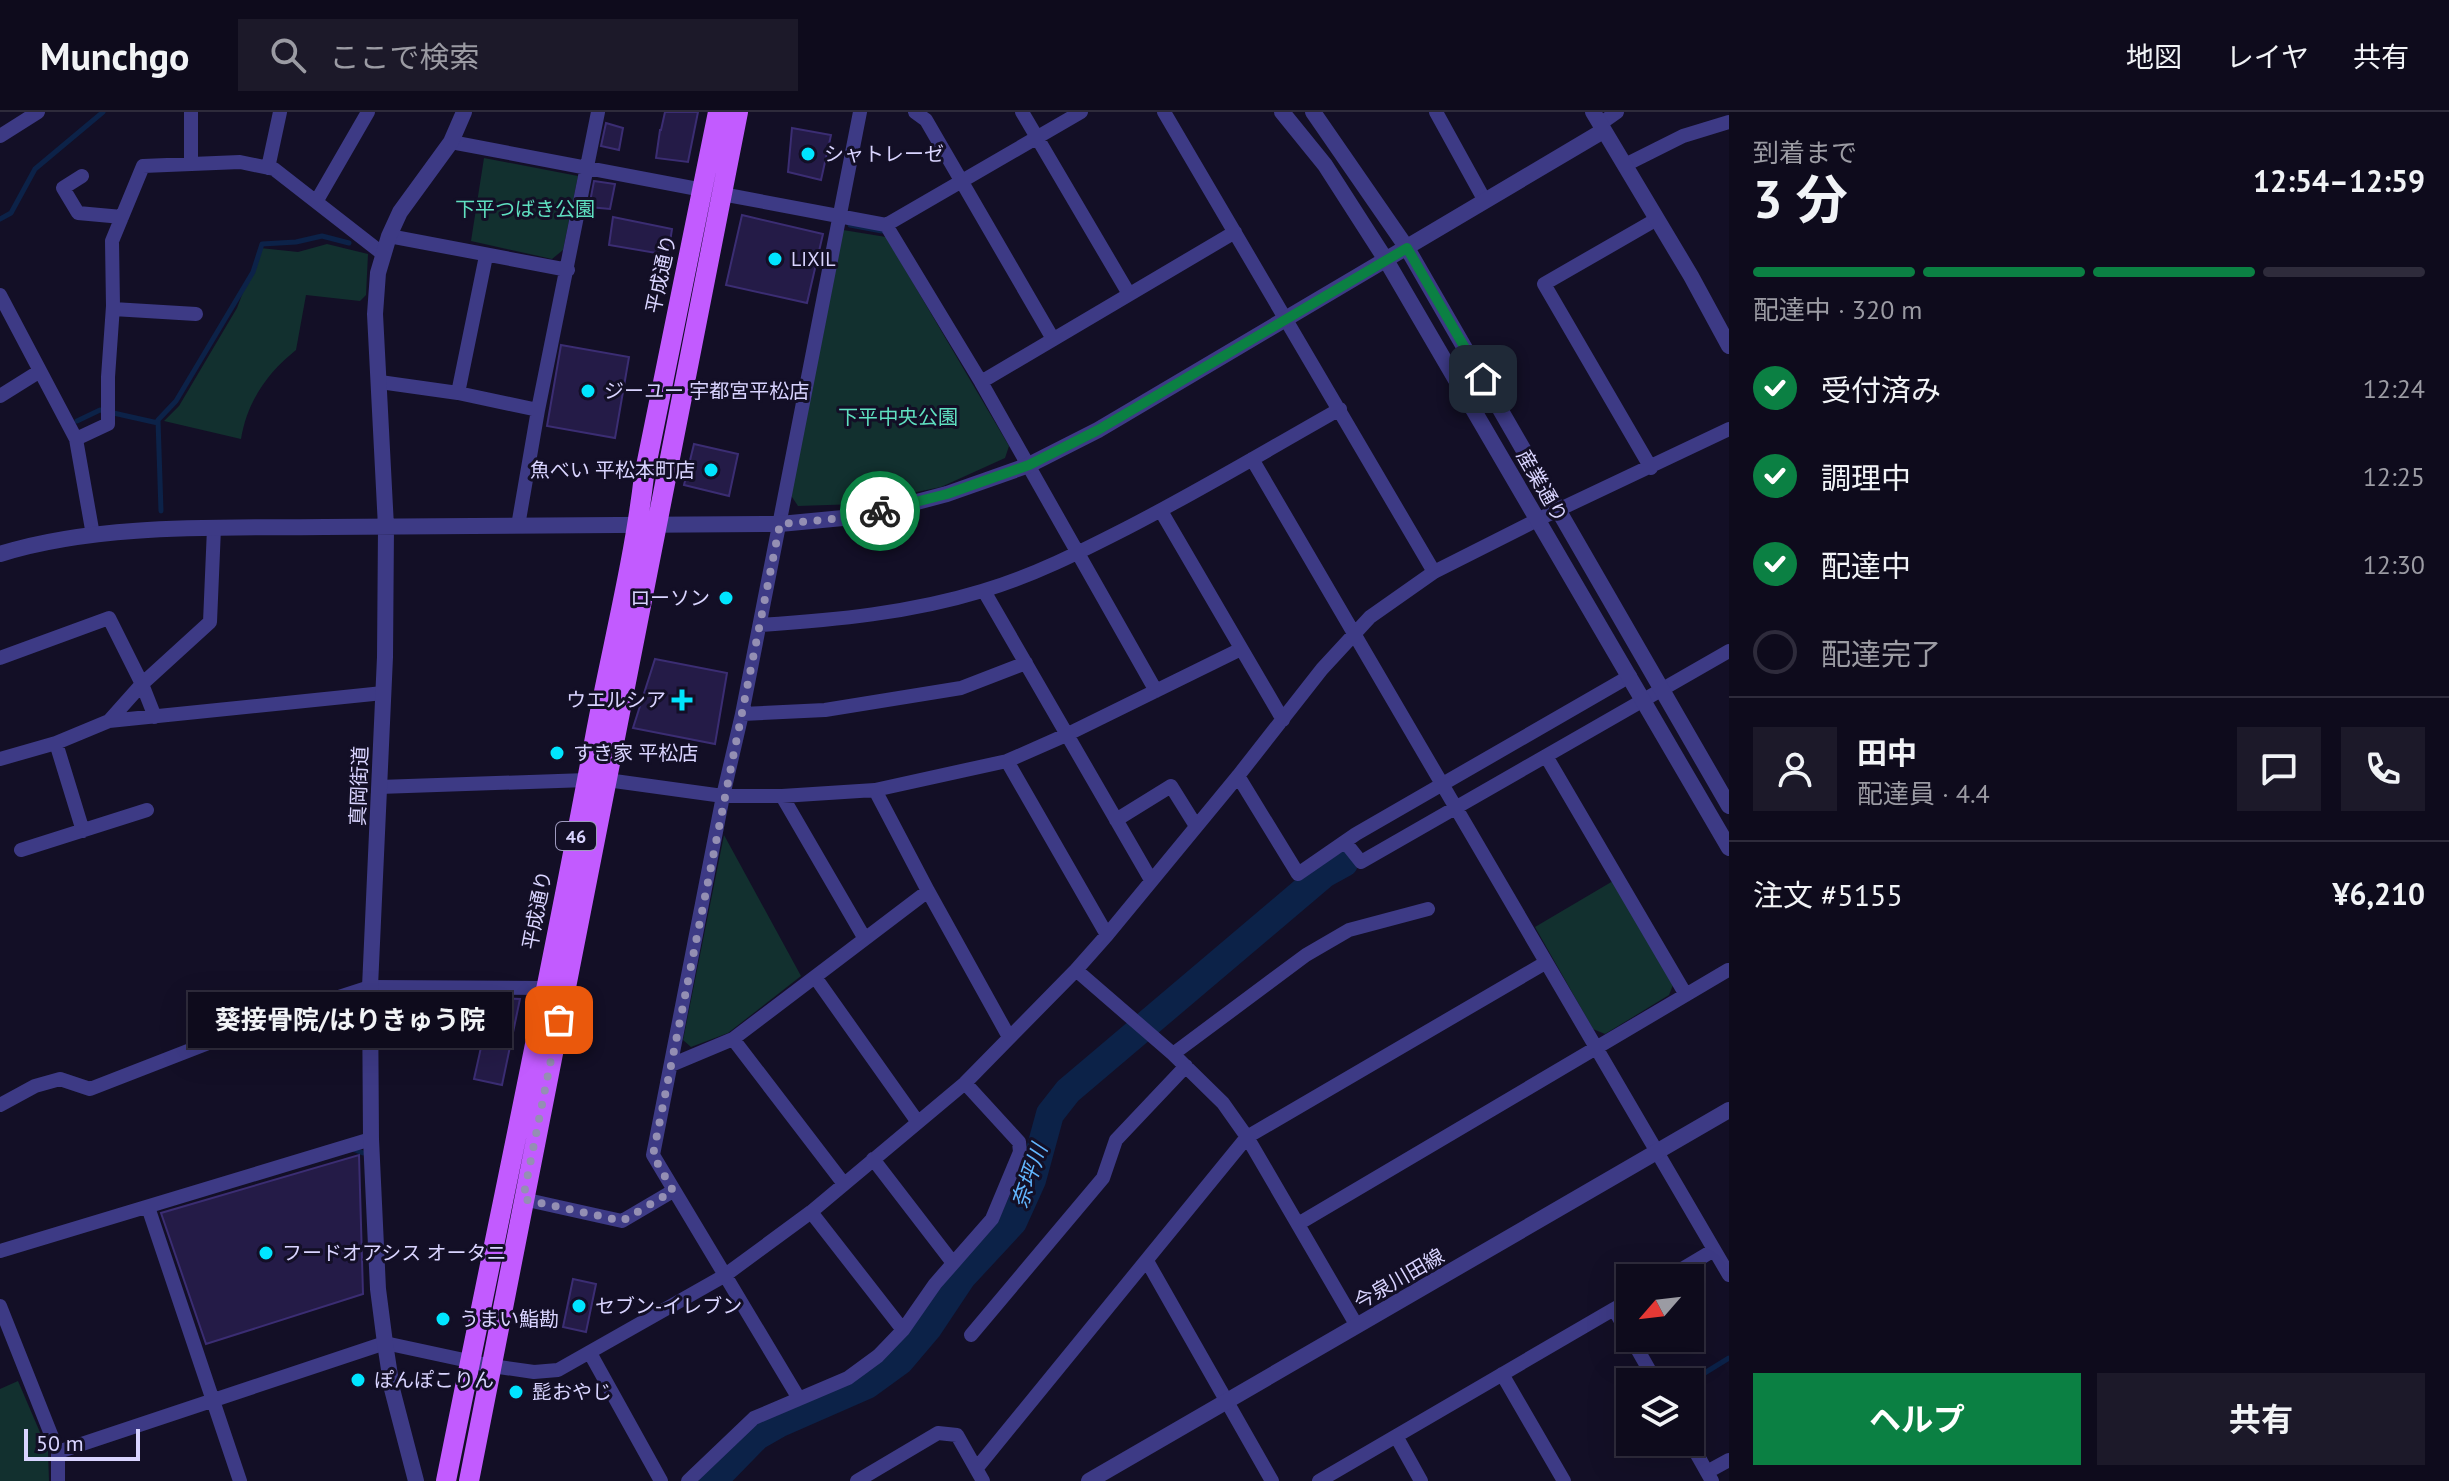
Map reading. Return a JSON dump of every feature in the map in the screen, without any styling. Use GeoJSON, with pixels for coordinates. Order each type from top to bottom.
{"type":"FeatureCollection","features":[{"type":"Feature","properties":{"kind":"main road","name":"平成通り"},"geometry":{"type":"LineString","coordinates":[[713,192],[718,112]]}},
{"type":"Feature","properties":{"kind":"main road","name":"平成通り"},"geometry":{"type":"LineString","coordinates":[[469,1481],[523,1199],[597,780],[611,649],[648,525],[713,192],[738,112]]}},
{"type":"Feature","properties":{"kind":"main road","name":"平成通り"},"geometry":{"type":"LineString","coordinates":[[446,1481],[546,988],[597,780]]}},
{"type":"Feature","properties":{"kind":"street"},"geometry":{"type":"LineString","coordinates":[[0,136],[38,112]]}},
{"type":"Feature","properties":{"kind":"street"},"geometry":{"type":"LineString","coordinates":[[191,112],[191,164]]}},
{"type":"Feature","properties":{"kind":"street"},"geometry":{"type":"LineString","coordinates":[[268,168],[280,112]]}},
{"type":"Feature","properties":{"kind":"street"},"geometry":{"type":"LineString","coordinates":[[316,202],[368,112]]}},
{"type":"Feature","properties":{"kind":"street","name":"真岡街道"},"geometry":{"type":"LineString","coordinates":[[416,1481],[392,1389],[385,1343],[378,1289],[371,1139],[370,987],[383,693],[386,527],[375,314],[378,273],[389,236],[400,212],[451,142],[464,112]]}},
{"type":"Feature","properties":{"kind":"street"},"geometry":{"type":"LineString","coordinates":[[518,526],[598,112]]}},
{"type":"Feature","properties":{"kind":"street"},"geometry":{"type":"LineString","coordinates":[[798,1397],[653,1155],[860,112]]}},
{"type":"Feature","properties":{"kind":"street"},"geometry":{"type":"LineString","coordinates":[[915,112],[926,120],[1053,339]]}},
{"type":"Feature","properties":{"kind":"street"},"geometry":{"type":"LineString","coordinates":[[1022,112],[1129,294]]}},
{"type":"Feature","properties":{"kind":"street"},"geometry":{"type":"LineString","coordinates":[[451,142],[886,225],[1081,112]]}},
{"type":"Feature","properties":{"kind":"street"},"geometry":{"type":"LineString","coordinates":[[1164,112],[1434,572]]}},
{"type":"Feature","properties":{"kind":"street","name":"産業通り"},"geometry":{"type":"LineString","coordinates":[[1282,112],[1325,165],[1386,260],[1729,848]]}},
{"type":"Feature","properties":{"kind":"street","name":"産業通り"},"geometry":{"type":"LineString","coordinates":[[1313,112],[1407,248],[1662,691],[1723,781],[1729,806]]}},
{"type":"Feature","properties":{"kind":"street"},"geometry":{"type":"LineString","coordinates":[[1436,112],[1485,201]]}},
{"type":"Feature","properties":{"kind":"street"},"geometry":{"type":"LineString","coordinates":[[0,554],[22,547],[93,535],[214,528],[780,524],[864,516],[947,494],[1029,465],[1098,430],[1485,201],[1617,112]]}},
{"type":"Feature","properties":{"kind":"street"},"geometry":{"type":"LineString","coordinates":[[1598,122],[1729,346]]}},
{"type":"Feature","properties":{"kind":"street"},"geometry":{"type":"LineString","coordinates":[[1625,165],[1683,136],[1729,122]]}},
{"type":"Feature","properties":{"kind":"street"},"geometry":{"type":"LineString","coordinates":[[76,439],[108,424],[113,309],[112,241],[143,166],[240,162],[274,169],[383,254]]}},
{"type":"Feature","properties":{"kind":"street"},"geometry":{"type":"LineString","coordinates":[[82,176],[63,188],[78,213],[122,217]]}},
{"type":"Feature","properties":{"kind":"street"},"geometry":{"type":"LineString","coordinates":[[1651,468],[1544,284],[1657,219]]}},
{"type":"Feature","properties":{"kind":"street"},"geometry":{"type":"LineString","coordinates":[[886,225],[981,382],[1156,691]]}},
{"type":"Feature","properties":{"kind":"street"},"geometry":{"type":"LineString","coordinates":[[981,382],[1235,232]]}},
{"type":"Feature","properties":{"kind":"street"},"geometry":{"type":"LineString","coordinates":[[389,236],[568,270]]}},
{"type":"Feature","properties":{"kind":"street"},"geometry":{"type":"LineString","coordinates":[[458,393],[486,256]]}},
{"type":"Feature","properties":{"kind":"street"},"geometry":{"type":"LineString","coordinates":[[1,297],[76,439],[93,535]]}},
{"type":"Feature","properties":{"kind":"street"},"geometry":{"type":"LineString","coordinates":[[113,309],[196,314]]}},
{"type":"Feature","properties":{"kind":"street"},"geometry":{"type":"LineString","coordinates":[[0,396],[40,371]]}},
{"type":"Feature","properties":{"kind":"street"},"geometry":{"type":"LineString","coordinates":[[380,382],[458,393],[538,410]]}},
{"type":"Feature","properties":{"kind":"street"},"geometry":{"type":"LineString","coordinates":[[760,625],[828,621],[914,609],[984,591],[1079,553],[1161,511],[1340,409]]}},
{"type":"Feature","properties":{"kind":"street"},"geometry":{"type":"LineString","coordinates":[[58,1452],[385,1343],[492,1366],[534,1372],[558,1370],[724,1276],[811,1212],[965,1083],[1076,970],[1238,776],[1322,669],[1370,617],[1434,572],[1729,429]]}},
{"type":"Feature","properties":{"kind":"street"},"geometry":{"type":"LineString","coordinates":[[1252,459],[1729,1275]]}},
{"type":"Feature","properties":{"kind":"street"},"geometry":{"type":"LineString","coordinates":[[1161,511],[1283,720]]}},
{"type":"Feature","properties":{"kind":"street"},"geometry":{"type":"LineString","coordinates":[[109,721],[142,684],[210,622],[214,528]]}},
{"type":"Feature","properties":{"kind":"street"},"geometry":{"type":"LineString","coordinates":[[984,591],[1151,880]]}},
{"type":"Feature","properties":{"kind":"street"},"geometry":{"type":"LineString","coordinates":[[0,658],[109,618],[155,717]]}},
{"type":"Feature","properties":{"kind":"street"},"geometry":{"type":"LineString","coordinates":[[379,787],[597,780],[723,796],[875,790],[1007,761],[1241,649]]}},
{"type":"Feature","properties":{"kind":"street"},"geometry":{"type":"LineString","coordinates":[[1345,842],[1361,862],[1729,651]]}},
{"type":"Feature","properties":{"kind":"street"},"geometry":{"type":"LineString","coordinates":[[742,714],[825,710],[961,688],[1026,663]]}},
{"type":"Feature","properties":{"kind":"street"},"geometry":{"type":"LineString","coordinates":[[1238,776],[1298,874],[1345,842],[1630,676]]}},
{"type":"Feature","properties":{"kind":"street"},"geometry":{"type":"LineString","coordinates":[[0,759],[56,743],[109,721],[383,693]]}},
{"type":"Feature","properties":{"kind":"street"},"geometry":{"type":"LineString","coordinates":[[56,743],[83,831]]}},
{"type":"Feature","properties":{"kind":"street"},"geometry":{"type":"LineString","coordinates":[[1546,756],[1686,995]]}},
{"type":"Feature","properties":{"kind":"street"},"geometry":{"type":"LineString","coordinates":[[1007,761],[1107,935]]}},
{"type":"Feature","properties":{"kind":"street"},"geometry":{"type":"LineString","coordinates":[[1116,820],[1171,786],[1196,826]]}},
{"type":"Feature","properties":{"kind":"street"},"geometry":{"type":"LineString","coordinates":[[875,790],[1009,1037]]}},
{"type":"Feature","properties":{"kind":"street"},"geometry":{"type":"LineString","coordinates":[[782,796],[865,939]]}},
{"type":"Feature","properties":{"kind":"street"},"geometry":{"type":"LineString","coordinates":[[21,850],[147,810]]}},
{"type":"Feature","properties":{"kind":"street"},"geometry":{"type":"LineString","coordinates":[[671,1065],[733,1039],[928,891]]}},
{"type":"Feature","properties":{"kind":"street"},"geometry":{"type":"LineString","coordinates":[[1173,1054],[1306,955],[1349,930],[1428,909]]}},
{"type":"Feature","properties":{"kind":"street"},"geometry":{"type":"LineString","coordinates":[[857,1481],[938,1433],[957,1435],[980,1475],[1247,1137],[1545,963]]}},
{"type":"Feature","properties":{"kind":"street"},"geometry":{"type":"LineString","coordinates":[[1076,970],[1173,1054],[1223,1103],[1247,1137],[1357,1326]]}},
{"type":"Feature","properties":{"kind":"street"},"geometry":{"type":"LineString","coordinates":[[1298,1224],[1728,970]]}},
{"type":"Feature","properties":{"kind":"street"},"geometry":{"type":"LineString","coordinates":[[815,977],[917,1121]]}},
{"type":"Feature","properties":{"kind":"street"},"geometry":{"type":"LineString","coordinates":[[0,1105],[35,1086],[60,1079],[90,1089],[265,1021],[370,987],[546,988]]}},
{"type":"Feature","properties":{"kind":"street"},"geometry":{"type":"LineString","coordinates":[[733,1039],[844,1184]]}},
{"type":"Feature","properties":{"kind":"street"},"geometry":{"type":"LineString","coordinates":[[971,1335],[1103,1178],[1116,1140],[1186,1066]]}},
{"type":"Feature","properties":{"kind":"street"},"geometry":{"type":"LineString","coordinates":[[688,1481],[754,1418],[848,1378],[878,1356],[903,1330],[935,1284],[992,1219],[1020,1152],[1019,1142],[965,1083]]}},
{"type":"Feature","properties":{"kind":"street","name":"今泉川田線"},"geometry":{"type":"LineString","coordinates":[[1089,1481],[1729,1110]]}},
{"type":"Feature","properties":{"kind":"street"},"geometry":{"type":"LineString","coordinates":[[0,1251],[371,1139]]}},
{"type":"Feature","properties":{"kind":"street"},"geometry":{"type":"LineString","coordinates":[[873,1159],[953,1263]]}},
{"type":"Feature","properties":{"kind":"street"},"geometry":{"type":"LineString","coordinates":[[523,1199],[622,1221],[673,1191]]}},
{"type":"Feature","properties":{"kind":"street"},"geometry":{"type":"LineString","coordinates":[[148,1207],[240,1481]]}},
{"type":"Feature","properties":{"kind":"street"},"geometry":{"type":"LineString","coordinates":[[811,1212],[903,1330]]}},
{"type":"Feature","properties":{"kind":"street"},"geometry":{"type":"LineString","coordinates":[[1690,1264],[1714,1250]]}},
{"type":"Feature","properties":{"kind":"street"},"geometry":{"type":"LineString","coordinates":[[1147,1261],[1272,1481]]}},
{"type":"Feature","properties":{"kind":"street"},"geometry":{"type":"LineString","coordinates":[[0,1306],[4,1326],[58,1452],[58,1481]]}},
{"type":"Feature","properties":{"kind":"street"},"geometry":{"type":"LineString","coordinates":[[1319,1481],[1614,1309],[1616,1312]]}},
{"type":"Feature","properties":{"kind":"street"},"geometry":{"type":"LineString","coordinates":[[590,1353],[661,1481]]}},
{"type":"Feature","properties":{"kind":"street"},"geometry":{"type":"LineString","coordinates":[[1502,1374],[1564,1481]]}},
{"type":"Feature","properties":{"kind":"street"},"geometry":{"type":"LineString","coordinates":[[1396,1436],[1421,1481]]}},
{"type":"Feature","properties":{"kind":"street"},"geometry":{"type":"LineString","coordinates":[[1698,1456],[1710,1477],[1729,1460]]}},
{"type":"Feature","properties":{"kind":"green space","name":"下平つばき公園"},"geometry":{"type":"Polygon","coordinates":[[[484,158],[578,176],[563,250],[552,259],[471,241],[484,158]]]}},
{"type":"Feature","properties":{"kind":"green space","name":"下平中央公園"},"geometry":{"type":"Polygon","coordinates":[[[843,230],[886,237],[1009,446],[1005,458],[941,487],[858,504],[798,506],[790,494],[843,230]]]}},
{"type":"Feature","properties":{"kind":"green space"},"geometry":{"type":"Polygon","coordinates":[[[327,244],[368,254],[366,295],[360,301],[306,295],[296,350],[276,368],[260,389],[248,413],[241,439],[164,421],[179,406],[237,308],[260,248],[298,252],[327,244]]]}},
{"type":"Feature","properties":{"kind":"green space"},"geometry":{"type":"Polygon","coordinates":[[[724,835],[801,976],[728,1033],[691,1047],[683,1040],[724,835]]]}},
{"type":"Feature","properties":{"kind":"green space"},"geometry":{"type":"Polygon","coordinates":[[[1613,881],[1673,985],[1669,995],[1605,1034],[1593,1029],[1535,927],[1613,881]]]}},
{"type":"Feature","properties":{"kind":"green space"},"geometry":{"type":"Polygon","coordinates":[[[18,1381],[48,1451],[49,1481],[0,1481],[0,1389],[18,1381]]]}},
{"type":"Feature","properties":{"kind":"building"},"geometry":{"type":"Polygon","coordinates":[[[665,112],[698,112],[688,162],[656,158],[665,112]]]}},
{"type":"Feature","properties":{"kind":"building"},"geometry":{"type":"Polygon","coordinates":[[[606,123],[623,128],[619,150],[601,146],[606,123]]]}},
{"type":"Feature","properties":{"kind":"building","name":"シャトレーゼ"},"geometry":{"type":"Polygon","coordinates":[[[792,128],[831,135],[821,180],[788,172],[792,128]]]}},
{"type":"Feature","properties":{"kind":"building"},"geometry":{"type":"Polygon","coordinates":[[[594,181],[615,184],[610,209],[589,207],[594,181]]]}},
{"type":"Feature","properties":{"kind":"building","name":"LIXIL"},"geometry":{"type":"Polygon","coordinates":[[[742,215],[823,234],[807,303],[726,285],[742,215]]]}},
{"type":"Feature","properties":{"kind":"building"},"geometry":{"type":"Polygon","coordinates":[[[613,217],[672,229],[668,255],[609,245],[613,217]]]}},
{"type":"Feature","properties":{"kind":"building","name":"ジーユー 宇都宮平松店"},"geometry":{"type":"Polygon","coordinates":[[[561,345],[629,357],[615,438],[547,426],[561,345]]]}},
{"type":"Feature","properties":{"kind":"building","name":"魚べい 平松本町店"},"geometry":{"type":"Polygon","coordinates":[[[694,444],[738,454],[729,496],[684,485],[694,444]]]}},
{"type":"Feature","properties":{"kind":"building","name":"ウエルシア"},"geometry":{"type":"Polygon","coordinates":[[[655,659],[727,673],[715,744],[633,728],[655,659]]]}},
{"type":"Feature","properties":{"kind":"building"},"geometry":{"type":"Polygon","coordinates":[[[492,998],[520,999],[502,1085],[474,1079],[492,998]]]}},
{"type":"Feature","properties":{"kind":"building","name":"フードオアシス オータニ"},"geometry":{"type":"Polygon","coordinates":[[[359,1155],[363,1294],[206,1344],[161,1213],[359,1155]]]}},
{"type":"Feature","properties":{"kind":"building","name":"セブン-イレブン"},"geometry":{"type":"Polygon","coordinates":[[[573,1279],[596,1284],[586,1332],[563,1327],[573,1279]]]}},
{"type":"Feature","properties":{"kind":"waterway"},"geometry":{"type":"LineString","coordinates":[[0,219],[11,213],[35,169],[103,112]]}},
{"type":"Feature","properties":{"kind":"waterway"},"geometry":{"type":"LineString","coordinates":[[850,225],[887,230]]}},
{"type":"Feature","properties":{"kind":"waterway"},"geometry":{"type":"LineString","coordinates":[[161,511],[158,420],[176,401],[253,272],[262,244],[296,242],[322,236],[349,243]]}},
{"type":"Feature","properties":{"kind":"waterway"},"geometry":{"type":"LineString","coordinates":[[77,421],[100,410],[158,423]]}},
{"type":"Feature","properties":{"kind":"waterway","name":"奈坪川"},"geometry":{"type":"LineString","coordinates":[[713,1481],[757,1436],[867,1385],[900,1361],[928,1328],[962,1277],[1013,1222],[1032,1180],[1050,1114],[1068,1091],[1324,874],[1344,863]]}},
{"type":"Feature","properties":{"kind":"waterway"},"geometry":{"type":"LineString","coordinates":[[353,1149],[363,1153]]}},
{"type":"Feature","properties":{"kind":"waterway"},"geometry":{"type":"LineString","coordinates":[[1704,1373],[1729,1358]]}},
{"type":"Feature","properties":{"kind":"way so far"},"geometry":{"type":"LineString","coordinates":[[559,1020],[523,1199],[622,1221],[673,1191],[653,1155],[780,524],[864,516],[880,511]]}},
{"type":"Feature","properties":{"kind":"place","name":"シャトレーゼ"},"geometry":{"type":"Point","coordinates":[808,154]}},
{"type":"Feature","properties":{"kind":"place","name":"LIXIL"},"geometry":{"type":"Point","coordinates":[775,259]}},
{"type":"Feature","properties":{"kind":"place","name":"ジーユー 宇都宮平松店"},"geometry":{"type":"Point","coordinates":[588,391]}},
{"type":"Feature","properties":{"kind":"place","name":"魚べい 平松本町店"},"geometry":{"type":"Point","coordinates":[711,470]}},
{"type":"Feature","properties":{"kind":"place","name":"ローソン"},"geometry":{"type":"Point","coordinates":[726,598]}},
{"type":"Feature","properties":{"kind":"place","name":"ウエルシア"},"geometry":{"type":"Point","coordinates":[682,700]}},
{"type":"Feature","properties":{"kind":"place","name":"すき家 平松店"},"geometry":{"type":"Point","coordinates":[557,753]}},
{"type":"Feature","properties":{"kind":"place","name":"葵接骨院/はりきゅう院"},"geometry":{"type":"Point","coordinates":[559,1020]}},
{"type":"Feature","properties":{"kind":"place","name":"フードオアシス オータニ"},"geometry":{"type":"Point","coordinates":[266,1253]}},
{"type":"Feature","properties":{"kind":"place","name":"セブン-イレブン"},"geometry":{"type":"Point","coordinates":[579,1306]}},
{"type":"Feature","properties":{"kind":"place","name":"うまい鮨勘"},"geometry":{"type":"Point","coordinates":[443,1319]}},
{"type":"Feature","properties":{"kind":"place","name":"ぽんぽこりん"},"geometry":{"type":"Point","coordinates":[358,1380]}},
{"type":"Feature","properties":{"kind":"place","name":"髭おやじ"},"geometry":{"type":"Point","coordinates":[516,1392]}},
{"type":"Feature","properties":{"kind":"route"},"geometry":{"type":"LineString","coordinates":[[880,511],[947,494],[1029,465],[1098,430],[1407,248],[1483,379]]}}]}
